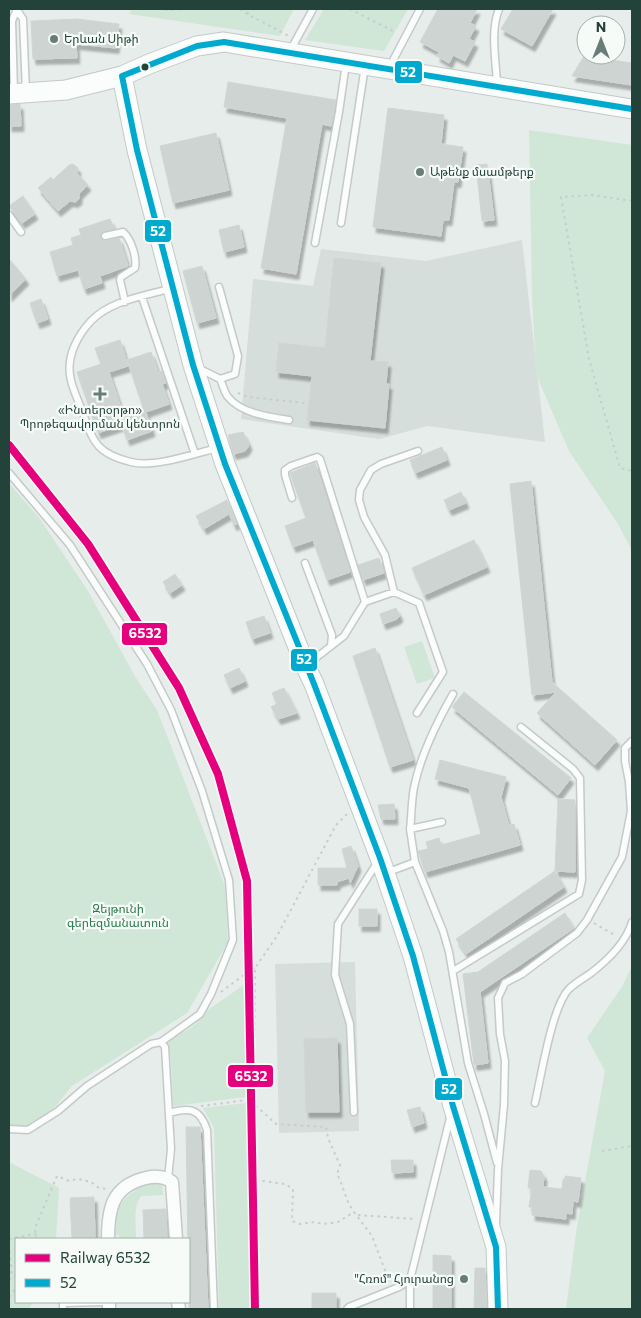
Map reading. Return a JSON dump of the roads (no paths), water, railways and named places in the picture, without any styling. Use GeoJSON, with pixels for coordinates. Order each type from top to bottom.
{"type":"FeatureCollection","features":[{"type":"Feature","properties":{"kind":"street"},"geometry":{"type":"LineString","coordinates":[[17,93],[66,90],[122,76],[197,46],[224,42],[632,109]]}},
{"type":"Feature","properties":{"kind":"street"},"geometry":{"type":"LineString","coordinates":[[122,76],[137,150],[193,366],[220,448],[314,684],[383,866],[413,956],[453,1106],[496,1247],[498,1309]]}},
{"type":"Feature","properties":{"kind":"street"},"geometry":{"type":"LineString","coordinates":[[108,1238],[108,1219],[111,1207],[120,1190],[132,1182],[162,1177],[168,1179],[174,1185],[176,1238]]}},
{"type":"Feature","properties":{"kind":"lane"},"geometry":{"type":"LineString","coordinates":[[17,93],[12,21],[19,9]]}},
{"type":"Feature","properties":{"kind":"lane"},"geometry":{"type":"LineString","coordinates":[[17,93],[23,19],[19,9]]}},
{"type":"Feature","properties":{"kind":"lane"},"geometry":{"type":"LineString","coordinates":[[290,52],[313,9]]}},
{"type":"Feature","properties":{"kind":"lane"},"geometry":{"type":"LineString","coordinates":[[389,69],[420,9]]}},
{"type":"Feature","properties":{"kind":"lane"},"geometry":{"type":"LineString","coordinates":[[497,88],[495,31],[496,19],[500,9]]}},
{"type":"Feature","properties":{"kind":"lane"},"geometry":{"type":"LineString","coordinates":[[315,243],[339,112],[346,61]]}},
{"type":"Feature","properties":{"kind":"lane"},"geometry":{"type":"LineString","coordinates":[[341,223],[365,65]]}},
{"type":"Feature","properties":{"kind":"lane"},"geometry":{"type":"LineString","coordinates":[[9,216],[21,232]]}},
{"type":"Feature","properties":{"kind":"lane"},"geometry":{"type":"LineString","coordinates":[[105,236],[123,232],[129,240],[134,256],[135,268],[121,277],[120,280],[125,302]]}},
{"type":"Feature","properties":{"kind":"lane"},"geometry":{"type":"LineString","coordinates":[[219,287],[238,356],[235,374],[220,379]]}},
{"type":"Feature","properties":{"kind":"lane"},"geometry":{"type":"LineString","coordinates":[[173,288],[109,308],[92,320],[74,344],[70,358],[70,376],[93,441],[107,453],[131,462],[145,464],[220,448]]}},
{"type":"Feature","properties":{"kind":"lane"},"geometry":{"type":"LineString","coordinates":[[142,297],[195,454]]}},
{"type":"Feature","properties":{"kind":"lane"},"geometry":{"type":"LineString","coordinates":[[193,366],[205,370],[220,379],[227,396],[234,403],[260,416],[289,420]]}},
{"type":"Feature","properties":{"kind":"lane"},"geometry":{"type":"LineString","coordinates":[[394,592],[385,555],[364,517],[359,500],[360,490],[371,470],[381,464],[418,451]]}},
{"type":"Feature","properties":{"kind":"lane"},"geometry":{"type":"LineString","coordinates":[[292,498],[285,470],[317,457],[320,459],[365,602]]}},
{"type":"Feature","properties":{"kind":"lane"},"geometry":{"type":"LineString","coordinates":[[9,473],[70,545],[147,664],[171,710],[202,791],[230,880],[233,940],[211,994],[200,1014],[161,1042],[151,1044],[94,1080],[58,1110],[28,1130],[9,1129]]}},
{"type":"Feature","properties":{"kind":"lane"},"geometry":{"type":"LineString","coordinates":[[305,563],[332,635],[330,646]]}},
{"type":"Feature","properties":{"kind":"lane"},"geometry":{"type":"LineString","coordinates":[[306,667],[344,636],[365,602],[394,592],[419,603],[444,672],[417,713]]}},
{"type":"Feature","properties":{"kind":"lane"},"geometry":{"type":"LineString","coordinates":[[453,694],[429,740],[414,784],[410,829],[415,862],[443,931],[453,971],[468,1064],[484,1114],[498,1169]]}},
{"type":"Feature","properties":{"kind":"lane"},"geometry":{"type":"LineString","coordinates":[[453,971],[579,894],[582,880],[580,778],[573,769],[521,727]]}},
{"type":"Feature","properties":{"kind":"lane"},"geometry":{"type":"LineString","coordinates":[[496,1247],[498,1169],[504,1105],[505,1061],[500,1034],[498,998],[505,983],[522,974],[577,933],[587,920],[622,857],[630,811],[625,748],[632,741]]}},
{"type":"Feature","properties":{"kind":"lane"},"geometry":{"type":"LineString","coordinates":[[410,829],[442,822]]}},
{"type":"Feature","properties":{"kind":"lane"},"geometry":{"type":"LineString","coordinates":[[354,1112],[350,1024],[335,976],[338,924],[383,866],[415,862]]}},
{"type":"Feature","properties":{"kind":"lane"},"geometry":{"type":"LineString","coordinates":[[535,1103],[557,1007],[568,989],[594,971],[612,955],[630,930],[632,922]]}},
{"type":"Feature","properties":{"kind":"lane"},"geometry":{"type":"LineString","coordinates":[[161,1042],[165,1047],[171,1149],[168,1179]]}},
{"type":"Feature","properties":{"kind":"lane"},"geometry":{"type":"LineString","coordinates":[[410,1309],[410,1280],[453,1106]]}},
{"type":"Feature","properties":{"kind":"lane"},"geometry":{"type":"LineString","coordinates":[[169,1114],[192,1110],[198,1113],[205,1124],[208,1137],[214,1309]]}},
{"type":"Feature","properties":{"kind":"lane"},"geometry":{"type":"LineString","coordinates":[[347,1309],[392,1290],[410,1280]]}},
{"type":"Feature","properties":{"kind":"rail line","name":"6532"},"geometry":{"type":"LineString","coordinates":[[9,445],[88,544],[179,688],[218,774],[247,881],[255,1309]]}},
{"type":"Feature","properties":{"kind":"place","name":"Երևան Սիթի"},"geometry":{"type":"Point","coordinates":[54,39]}},
{"type":"Feature","properties":{"kind":"place","name":"Աթենք մսամթերք"},"geometry":{"type":"Point","coordinates":[420,172]}},
{"type":"Feature","properties":{"kind":"place","name":"«Ինտերօրթո» Պրոթեզավորման կենտրոն"},"geometry":{"type":"Point","coordinates":[100,394]}},
{"type":"Feature","properties":{"kind":"place","name":"\"Հռոմ\" Հյուրանոց"},"geometry":{"type":"Point","coordinates":[464,1279]}},
{"type":"Feature","properties":{"kind":"park label","name":"Զեյթունի գերեզմանատուն"},"geometry":{"type":"Point","coordinates":[118,916]}}]}
